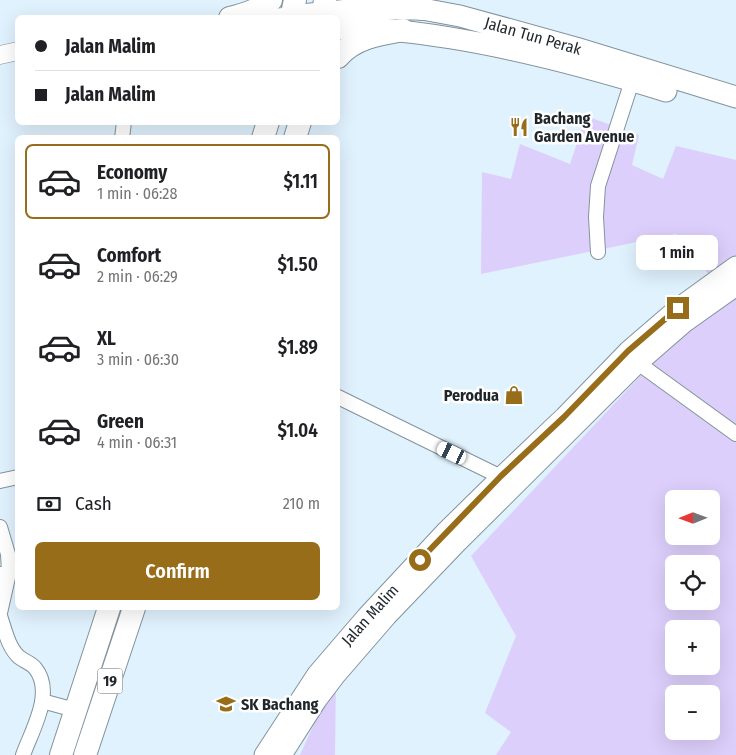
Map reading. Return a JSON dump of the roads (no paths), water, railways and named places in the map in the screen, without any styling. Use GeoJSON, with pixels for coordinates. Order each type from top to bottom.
{"type":"FeatureCollection","features":[{"type":"Feature","properties":{"kind":"highway"},"geometry":{"type":"LineString","coordinates":[[241,15],[262,7],[271,0]]}},
{"type":"Feature","properties":{"kind":"highway"},"geometry":{"type":"LineString","coordinates":[[380,0],[422,9]]}},
{"type":"Feature","properties":{"kind":"highway"},"geometry":{"type":"LineString","coordinates":[[340,54],[359,41],[377,34],[403,30]]}},
{"type":"Feature","properties":{"kind":"highway","name":"19"},"geometry":{"type":"LineString","coordinates":[[60,755],[108,610]]}},
{"type":"Feature","properties":{"kind":"highway","name":"19"},"geometry":{"type":"LineString","coordinates":[[85,755],[133,610]]}},
{"type":"Feature","properties":{"kind":"main road","name":"Jalan Tun Perak"},"geometry":{"type":"LineString","coordinates":[[327,15],[358,9],[422,9],[460,16],[576,48],[736,98]]}},
{"type":"Feature","properties":{"kind":"main road"},"geometry":{"type":"LineString","coordinates":[[288,13],[327,15]]}},
{"type":"Feature","properties":{"kind":"main road","name":"Jalan Tun Perak"},"geometry":{"type":"LineString","coordinates":[[340,21],[355,28],[403,30],[497,45],[632,81],[736,112]]}},
{"type":"Feature","properties":{"kind":"main road","name":"Jalan Malim"},"geometry":{"type":"LineString","coordinates":[[264,755],[316,674],[380,603],[501,476],[564,417],[628,351],[678,308],[736,266]]}},
{"type":"Feature","properties":{"kind":"main road","name":"Jalan Malim"},"geometry":{"type":"LineString","coordinates":[[282,755],[331,681],[387,616],[458,542],[638,363],[684,323],[736,286]]}},
{"type":"Feature","properties":{"kind":"street"},"geometry":{"type":"LineString","coordinates":[[598,252],[596,217],[598,186],[632,81]]}},
{"type":"Feature","properties":{"kind":"street"},"geometry":{"type":"LineString","coordinates":[[638,363],[736,434]]}},
{"type":"Feature","properties":{"kind":"street"},"geometry":{"type":"LineString","coordinates":[[340,398],[501,476]]}},
{"type":"Feature","properties":{"kind":"street"},"geometry":{"type":"LineString","coordinates":[[0,481],[15,478]]}},
{"type":"Feature","properties":{"kind":"street"},"geometry":{"type":"LineString","coordinates":[[0,527],[8,554],[0,615],[14,652],[34,667],[41,678],[43,696],[23,755]]}},
{"type":"Feature","properties":{"kind":"street"},"geometry":{"type":"LineString","coordinates":[[42,700],[75,710]]}},
{"type":"Feature","properties":{"kind":"place","name":"Bachang Garden Avenue"},"geometry":{"type":"Point","coordinates":[519,127]}},
{"type":"Feature","properties":{"kind":"place","name":"Perodua"},"geometry":{"type":"Point","coordinates":[514,395]}},
{"type":"Feature","properties":{"kind":"place","name":"SK Bachang"},"geometry":{"type":"Point","coordinates":[226,704]}}]}
